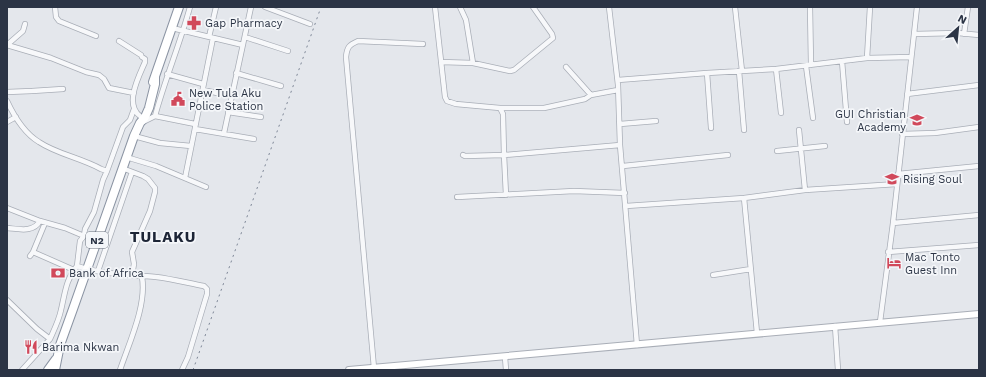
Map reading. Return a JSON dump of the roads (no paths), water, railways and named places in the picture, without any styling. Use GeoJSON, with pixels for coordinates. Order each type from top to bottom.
{"type":"FeatureCollection","features":[{"type":"Feature","properties":{"kind":"highway","name":"N2"},"geometry":{"type":"LineString","coordinates":[[55,370],[56,358],[122,168],[140,120],[145,117],[149,108],[155,84],[155,77],[179,7]]}},
{"type":"Feature","properties":{"kind":"highway","name":"N2"},"geometry":{"type":"LineString","coordinates":[[48,370],[56,358]]}},
{"type":"Feature","properties":{"kind":"street"},"geometry":{"type":"LineString","coordinates":[[55,7],[56,17],[59,21],[96,36]]}},
{"type":"Feature","properties":{"kind":"street"},"geometry":{"type":"LineString","coordinates":[[155,116],[167,74],[190,7]]}},
{"type":"Feature","properties":{"kind":"street"},"geometry":{"type":"LineString","coordinates":[[184,178],[203,90],[216,7]]}},
{"type":"Feature","properties":{"kind":"street"},"geometry":{"type":"LineString","coordinates":[[224,133],[251,7]]}},
{"type":"Feature","properties":{"kind":"street"},"geometry":{"type":"LineString","coordinates":[[265,7],[310,24]]}},
{"type":"Feature","properties":{"kind":"street"},"geometry":{"type":"LineString","coordinates":[[435,7],[445,97],[456,104],[500,108],[544,108],[585,99],[591,95],[618,90]]}},
{"type":"Feature","properties":{"kind":"street"},"geometry":{"type":"LineString","coordinates":[[460,7],[466,20],[472,63]]}},
{"type":"Feature","properties":{"kind":"street"},"geometry":{"type":"LineString","coordinates":[[441,62],[472,63],[510,71],[514,70],[553,38],[552,34],[533,7]]}},
{"type":"Feature","properties":{"kind":"street"},"geometry":{"type":"LineString","coordinates":[[609,7],[618,80],[620,145],[638,345]]}},
{"type":"Feature","properties":{"kind":"street"},"geometry":{"type":"LineString","coordinates":[[735,7],[744,130]]}},
{"type":"Feature","properties":{"kind":"street"},"geometry":{"type":"LineString","coordinates":[[810,7],[808,65],[812,118]]}},
{"type":"Feature","properties":{"kind":"street"},"geometry":{"type":"LineString","coordinates":[[867,58],[870,7]]}},
{"type":"Feature","properties":{"kind":"street"},"geometry":{"type":"LineString","coordinates":[[880,322],[912,57],[916,7]]}},
{"type":"Feature","properties":{"kind":"street"},"geometry":{"type":"LineString","coordinates":[[964,34],[968,7]]}},
{"type":"Feature","properties":{"kind":"street"},"geometry":{"type":"LineString","coordinates":[[7,45],[23,31],[25,24]]}},
{"type":"Feature","properties":{"kind":"street"},"geometry":{"type":"LineString","coordinates":[[172,28],[242,45]]}},
{"type":"Feature","properties":{"kind":"street"},"geometry":{"type":"LineString","coordinates":[[914,34],[979,35]]}},
{"type":"Feature","properties":{"kind":"street"},"geometry":{"type":"LineString","coordinates":[[245,37],[288,51]]}},
{"type":"Feature","properties":{"kind":"street"},"geometry":{"type":"LineString","coordinates":[[22,370],[50,339],[58,323],[68,280],[77,266],[80,241],[84,236],[85,229],[94,212],[103,180],[122,127],[130,120],[134,109],[134,93],[145,59],[119,41]]}},
{"type":"Feature","properties":{"kind":"street"},"geometry":{"type":"LineString","coordinates":[[374,368],[346,50],[350,45],[358,41],[423,44]]}},
{"type":"Feature","properties":{"kind":"street"},"geometry":{"type":"LineString","coordinates":[[7,45],[51,58],[86,72],[99,75],[104,79],[109,88],[134,93]]}},
{"type":"Feature","properties":{"kind":"street"},"geometry":{"type":"LineString","coordinates":[[618,80],[707,72],[776,69],[867,58],[912,57]]}},
{"type":"Feature","properties":{"kind":"street"},"geometry":{"type":"LineString","coordinates":[[842,61],[847,122]]}},
{"type":"Feature","properties":{"kind":"street"},"geometry":{"type":"LineString","coordinates":[[566,67],[591,95]]}},
{"type":"Feature","properties":{"kind":"street"},"geometry":{"type":"LineString","coordinates":[[776,69],[781,113]]}},
{"type":"Feature","properties":{"kind":"street"},"geometry":{"type":"LineString","coordinates":[[236,72],[281,86]]}},
{"type":"Feature","properties":{"kind":"street"},"geometry":{"type":"LineString","coordinates":[[707,72],[711,128]]}},
{"type":"Feature","properties":{"kind":"street"},"geometry":{"type":"LineString","coordinates":[[167,74],[204,84]]}},
{"type":"Feature","properties":{"kind":"street"},"geometry":{"type":"LineString","coordinates":[[155,77],[166,80]]}},
{"type":"Feature","properties":{"kind":"street"},"geometry":{"type":"LineString","coordinates":[[907,94],[979,85]]}},
{"type":"Feature","properties":{"kind":"street"},"geometry":{"type":"LineString","coordinates":[[7,92],[32,92],[63,89]]}},
{"type":"Feature","properties":{"kind":"street"},"geometry":{"type":"LineString","coordinates":[[203,90],[231,96]]}},
{"type":"Feature","properties":{"kind":"street"},"geometry":{"type":"LineString","coordinates":[[7,101],[16,117],[27,131],[39,142],[107,171]]}},
{"type":"Feature","properties":{"kind":"street"},"geometry":{"type":"LineString","coordinates":[[500,108],[503,114],[506,195]]}},
{"type":"Feature","properties":{"kind":"street"},"geometry":{"type":"LineString","coordinates":[[134,109],[140,120],[155,116],[195,127],[254,139]]}},
{"type":"Feature","properties":{"kind":"street"},"geometry":{"type":"LineString","coordinates":[[228,112],[261,117]]}},
{"type":"Feature","properties":{"kind":"street"},"geometry":{"type":"LineString","coordinates":[[7,122],[16,117]]}},
{"type":"Feature","properties":{"kind":"street"},"geometry":{"type":"LineString","coordinates":[[620,124],[656,121]]}},
{"type":"Feature","properties":{"kind":"street"},"geometry":{"type":"LineString","coordinates":[[902,134],[935,133],[979,127]]}},
{"type":"Feature","properties":{"kind":"street"},"geometry":{"type":"LineString","coordinates":[[799,130],[805,190]]}},
{"type":"Feature","properties":{"kind":"street"},"geometry":{"type":"LineString","coordinates":[[134,136],[160,143],[191,146]]}},
{"type":"Feature","properties":{"kind":"street"},"geometry":{"type":"LineString","coordinates":[[463,155],[504,155],[620,145]]}},
{"type":"Feature","properties":{"kind":"street"},"geometry":{"type":"LineString","coordinates":[[777,151],[825,146]]}},
{"type":"Feature","properties":{"kind":"street"},"geometry":{"type":"LineString","coordinates":[[622,166],[728,155]]}},
{"type":"Feature","properties":{"kind":"street"},"geometry":{"type":"LineString","coordinates":[[126,157],[156,166],[206,187]]}},
{"type":"Feature","properties":{"kind":"street"},"geometry":{"type":"LineString","coordinates":[[898,174],[979,166]]}},
{"type":"Feature","properties":{"kind":"street"},"geometry":{"type":"LineString","coordinates":[[122,168],[148,179],[155,188],[150,211],[132,252],[134,264],[132,275]]}},
{"type":"Feature","properties":{"kind":"street"},"geometry":{"type":"LineString","coordinates":[[98,271],[132,172]]}},
{"type":"Feature","properties":{"kind":"street"},"geometry":{"type":"LineString","coordinates":[[626,206],[744,198],[805,190],[897,184]]}},
{"type":"Feature","properties":{"kind":"street"},"geometry":{"type":"LineString","coordinates":[[457,197],[574,191],[625,193]]}},
{"type":"Feature","properties":{"kind":"street"},"geometry":{"type":"LineString","coordinates":[[744,198],[757,333]]}},
{"type":"Feature","properties":{"kind":"street"},"geometry":{"type":"LineString","coordinates":[[7,208],[84,236]]}},
{"type":"Feature","properties":{"kind":"street"},"geometry":{"type":"LineString","coordinates":[[893,223],[979,215]]}},
{"type":"Feature","properties":{"kind":"street"},"geometry":{"type":"LineString","coordinates":[[7,228],[31,229],[40,221]]}},
{"type":"Feature","properties":{"kind":"street"},"geometry":{"type":"LineString","coordinates":[[45,223],[31,254],[74,270]]}},
{"type":"Feature","properties":{"kind":"street"},"geometry":{"type":"LineString","coordinates":[[888,252],[979,245]]}},
{"type":"Feature","properties":{"kind":"street"},"geometry":{"type":"LineString","coordinates":[[77,266],[98,271],[142,277],[157,277],[204,286],[207,289],[207,294],[188,357],[182,370]]}},
{"type":"Feature","properties":{"kind":"street"},"geometry":{"type":"LineString","coordinates":[[713,275],[751,269]]}},
{"type":"Feature","properties":{"kind":"street"},"geometry":{"type":"LineString","coordinates":[[120,370],[139,313],[142,277]]}},
{"type":"Feature","properties":{"kind":"street"},"geometry":{"type":"LineString","coordinates":[[7,300],[37,329],[50,339]]}},
{"type":"Feature","properties":{"kind":"street"},"geometry":{"type":"LineString","coordinates":[[349,370],[979,314]]}},
{"type":"Feature","properties":{"kind":"street"},"geometry":{"type":"LineString","coordinates":[[834,326],[838,370]]}},
{"type":"Feature","properties":{"kind":"street"},"geometry":{"type":"LineString","coordinates":[[504,357],[506,370]]}},
{"type":"Feature","properties":{"kind":"railway"},"geometry":{"type":"LineString","coordinates":[[193,370],[321,7]]}},
{"type":"Feature","properties":{"kind":"place","name":"Gap Pharmacy"},"geometry":{"type":"Point","coordinates":[194,23]}},
{"type":"Feature","properties":{"kind":"place","name":"New Tula Aku Police Station"},"geometry":{"type":"Point","coordinates":[178,99]}},
{"type":"Feature","properties":{"kind":"place","name":"GUI Christian Academy"},"geometry":{"type":"Point","coordinates":[917,120]}},
{"type":"Feature","properties":{"kind":"place","name":"Rising Soul"},"geometry":{"type":"Point","coordinates":[892,179]}},
{"type":"Feature","properties":{"kind":"place","name":"Mac Tonto Guest Inn"},"geometry":{"type":"Point","coordinates":[894,263]}},
{"type":"Feature","properties":{"kind":"place","name":"Bank of Africa"},"geometry":{"type":"Point","coordinates":[58,273]}},
{"type":"Feature","properties":{"kind":"place","name":"Barima Nkwan"},"geometry":{"type":"Point","coordinates":[31,347]}},
{"type":"Feature","properties":{"kind":"district","name":"TULAKU"},"geometry":{"type":"Point","coordinates":[163,237]}}]}
